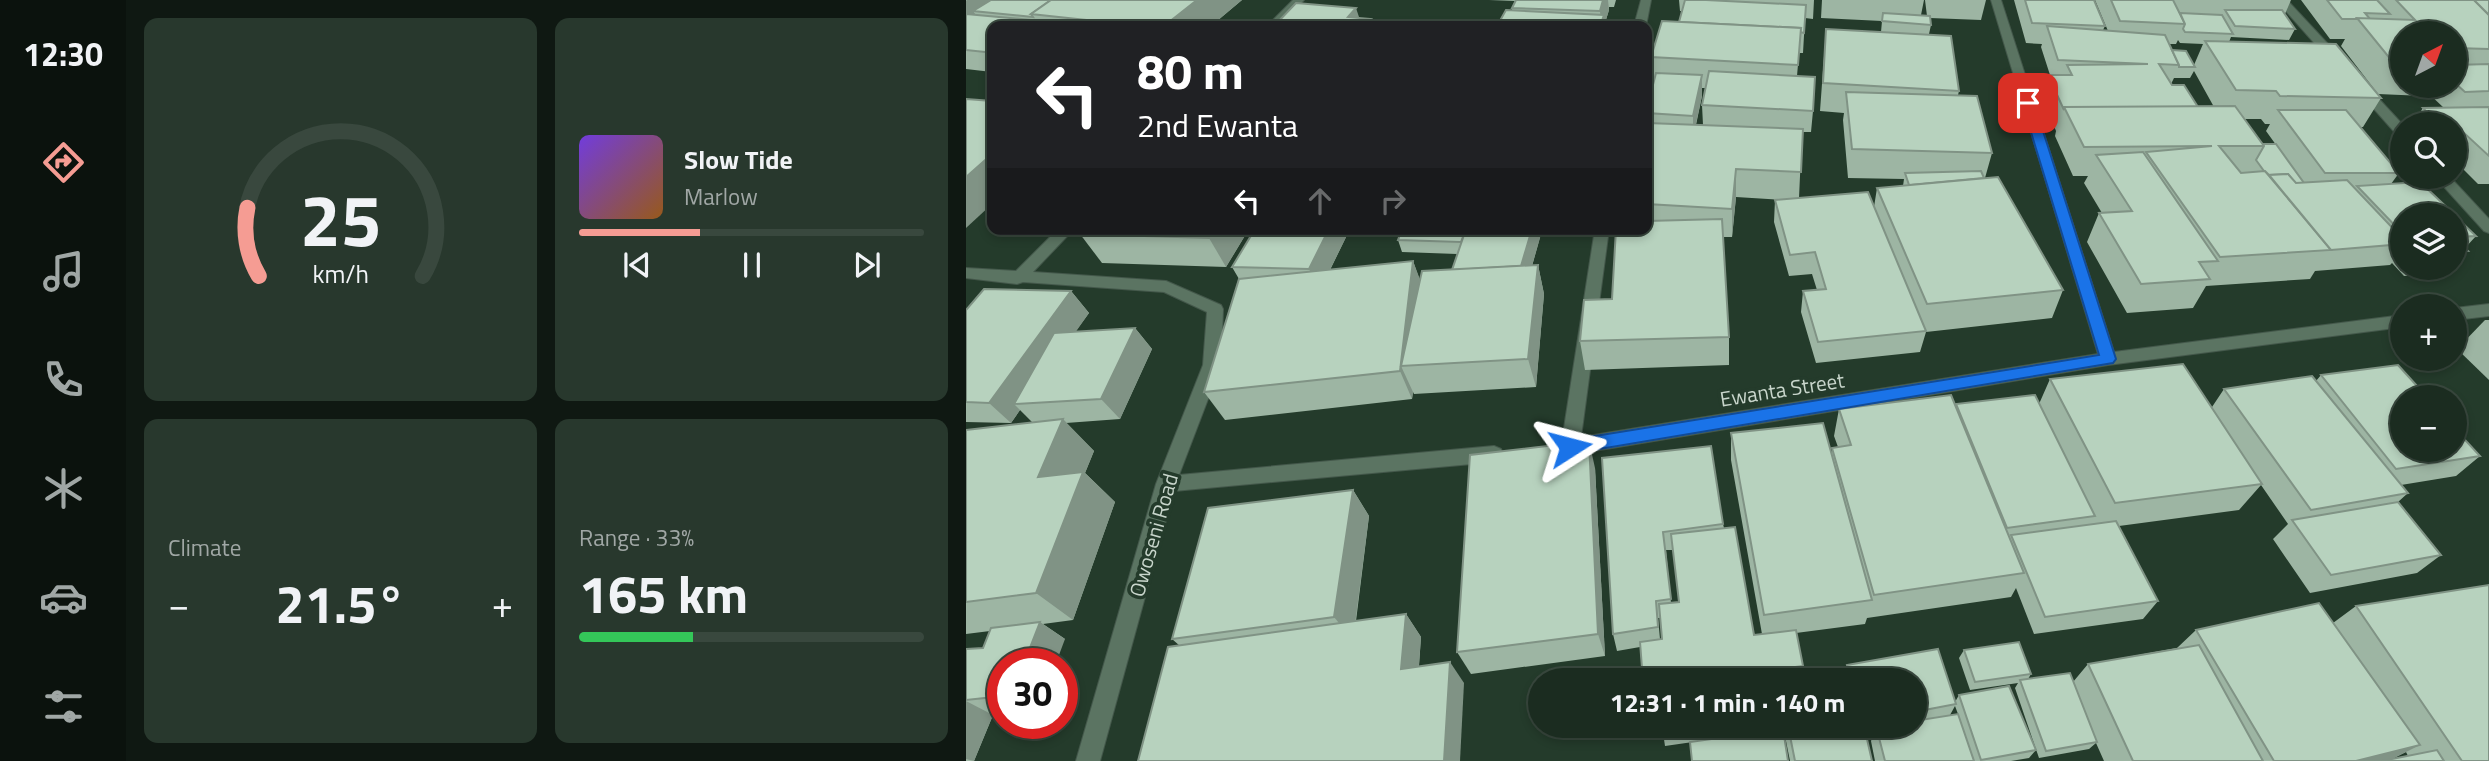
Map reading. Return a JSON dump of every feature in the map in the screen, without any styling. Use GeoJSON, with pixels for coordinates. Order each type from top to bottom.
{"type":"FeatureCollection","features":[{"type":"Feature","properties":{"kind":"street"},"geometry":{"type":"LineString","coordinates":[[1278,21],[1299,0]]}},
{"type":"Feature","properties":{"kind":"street"},"geometry":{"type":"LineString","coordinates":[[1641,21],[1646,0]]}},
{"type":"Feature","properties":{"kind":"street"},"geometry":{"type":"LineString","coordinates":[[1996,0],[2108,359]]}},
{"type":"Feature","properties":{"kind":"street"},"geometry":{"type":"LineString","coordinates":[[2281,0],[2346,72]]}},
{"type":"Feature","properties":{"kind":"street"},"geometry":{"type":"LineString","coordinates":[[2356,82],[2390,119]]}},
{"type":"Feature","properties":{"kind":"street"},"geometry":{"type":"LineString","coordinates":[[2453,189],[2489,228]]}},
{"type":"Feature","properties":{"kind":"street"},"geometry":{"type":"LineString","coordinates":[[966,273],[1017,279],[1061,235]]}},
{"type":"Feature","properties":{"kind":"street"},"geometry":{"type":"LineString","coordinates":[[1570,447],[1601,235]]}},
{"type":"Feature","properties":{"kind":"street","name":"Owoseni Road"},"geometry":{"type":"LineString","coordinates":[[1017,279],[1166,287],[1215,309],[1212,365],[1166,484],[1088,761]]}},
{"type":"Feature","properties":{"kind":"street"},"geometry":{"type":"LineString","coordinates":[[2467,313],[2489,310]]}},
{"type":"Feature","properties":{"kind":"street","name":"Ewanta Street"},"geometry":{"type":"LineString","coordinates":[[1542,449],[1570,447],[2108,359],[2390,323]]}},
{"type":"Feature","properties":{"kind":"street"},"geometry":{"type":"LineString","coordinates":[[1166,484],[1514,452]]}},
{"type":"Feature","properties":{"kind":"building"},"geometry":{"type":"Polygon","coordinates":[[[991,0],[1051,0],[1031,14],[1033,17],[973,11],[991,0]]]}},
{"type":"Feature","properties":{"kind":"building"},"geometry":{"type":"Polygon","coordinates":[[[1051,0],[1197,0],[1170,21],[1096,21],[1031,14],[1051,0]]]}},
{"type":"Feature","properties":{"kind":"building"},"geometry":{"type":"Polygon","coordinates":[[[1516,0],[1603,0],[1600,11],[1512,8],[1516,0]]]}},
{"type":"Feature","properties":{"kind":"building"},"geometry":{"type":"Polygon","coordinates":[[[1685,0],[1806,5],[1804,33],[1800,32],[1801,28],[1679,22],[1685,0]]]}},
{"type":"Feature","properties":{"kind":"building"},"geometry":{"type":"Polygon","coordinates":[[[2025,0],[2094,0],[2105,26],[2032,23],[2025,0]]]}},
{"type":"Feature","properties":{"kind":"building"},"geometry":{"type":"Polygon","coordinates":[[[2111,0],[2173,0],[2185,24],[2120,21],[2111,0]]]}},
{"type":"Feature","properties":{"kind":"building"},"geometry":{"type":"Polygon","coordinates":[[[2327,0],[2377,0],[2390,14],[2365,13],[2370,19],[2342,19],[2327,0]]]}},
{"type":"Feature","properties":{"kind":"building"},"geometry":{"type":"Polygon","coordinates":[[[2396,0],[2474,0],[2489,15],[2489,49],[2468,48],[2468,21],[2390,21],[2390,59],[2357,18],[2415,20],[2396,0]]]}},
{"type":"Feature","properties":{"kind":"building"},"geometry":{"type":"Polygon","coordinates":[[[2474,0],[2489,0],[2489,15],[2474,0]]]}},
{"type":"Feature","properties":{"kind":"building"},"geometry":{"type":"Polygon","coordinates":[[[1296,3],[1356,8],[1348,17],[1371,19],[1369,21],[1279,21],[1296,3]]]}},
{"type":"Feature","properties":{"kind":"building"},"geometry":{"type":"Polygon","coordinates":[[[1506,10],[1604,15],[1602,21],[1500,21],[1506,10]]]}},
{"type":"Feature","properties":{"kind":"building"},"geometry":{"type":"Polygon","coordinates":[[[2225,10],[2282,10],[2295,29],[2235,26],[2225,10]]]}},
{"type":"Feature","properties":{"kind":"building"},"geometry":{"type":"Polygon","coordinates":[[[1883,13],[1930,16],[1931,25],[1882,21],[1883,13]]]}},
{"type":"Feature","properties":{"kind":"building"},"geometry":{"type":"Polygon","coordinates":[[[2180,13],[2222,15],[2233,34],[2185,32],[2180,13]]]}},
{"type":"Feature","properties":{"kind":"building"},"geometry":{"type":"Polygon","coordinates":[[[966,14],[1031,20],[987,21],[987,51],[966,50],[966,14]]]}},
{"type":"Feature","properties":{"kind":"building"},"geometry":{"type":"Polygon","coordinates":[[[1662,21],[1801,28],[1798,65],[1652,57],[1662,21]]]}},
{"type":"Feature","properties":{"kind":"building"},"geometry":{"type":"Polygon","coordinates":[[[2047,26],[2165,35],[2179,65],[2159,64],[2172,85],[2184,85],[2198,107],[2064,107],[2064,110],[2048,75],[2072,75],[2067,65],[2148,64],[2058,60],[2047,26]]]}},
{"type":"Feature","properties":{"kind":"building"},"geometry":{"type":"Polygon","coordinates":[[[1826,29],[1951,36],[1959,91],[1823,83],[1826,29]]]}},
{"type":"Feature","properties":{"kind":"building"},"geometry":{"type":"Polygon","coordinates":[[[2205,41],[2336,44],[2381,98],[2280,96],[2276,91],[2236,90],[2205,41]]]}},
{"type":"Feature","properties":{"kind":"building"},"geometry":{"type":"Polygon","coordinates":[[[2172,50],[2186,51],[2195,67],[2179,67],[2172,50]]]}},
{"type":"Feature","properties":{"kind":"building"},"geometry":{"type":"Polygon","coordinates":[[[2489,64],[2489,91],[2468,92],[2468,65],[2489,64]]]}},
{"type":"Feature","properties":{"kind":"building"},"geometry":{"type":"Polygon","coordinates":[[[1709,71],[1815,77],[1813,111],[1702,105],[1709,71]]]}},
{"type":"Feature","properties":{"kind":"building"},"geometry":{"type":"Polygon","coordinates":[[[1656,73],[1702,75],[1693,116],[1652,113],[1652,89],[1656,73]]]}},
{"type":"Feature","properties":{"kind":"building"},"geometry":{"type":"Polygon","coordinates":[[[1846,92],[1977,96],[1992,153],[1852,149],[1846,92]]]}},
{"type":"Feature","properties":{"kind":"building"},"geometry":{"type":"Polygon","coordinates":[[[966,99],[987,101],[987,158],[966,177],[966,99]]]}},
{"type":"Feature","properties":{"kind":"building"},"geometry":{"type":"Polygon","coordinates":[[[2235,106],[2264,146],[2219,146],[2241,173],[2265,171],[2331,250],[2220,257],[2146,152],[2212,146],[2084,147],[2064,107],[2235,106]]]}},
{"type":"Feature","properties":{"kind":"building"},"geometry":{"type":"Polygon","coordinates":[[[2489,107],[2489,156],[2467,136],[2467,112],[2427,112],[2423,108],[2489,107]]]}},
{"type":"Feature","properties":{"kind":"building"},"geometry":{"type":"Polygon","coordinates":[[[2278,110],[2346,110],[2390,162],[2390,173],[2325,173],[2278,110]]]}},
{"type":"Feature","properties":{"kind":"building"},"geometry":{"type":"Polygon","coordinates":[[[1652,123],[1803,129],[1801,172],[1736,169],[1732,209],[1652,204],[1652,123]]]}},
{"type":"Feature","properties":{"kind":"building"},"geometry":{"type":"Polygon","coordinates":[[[2263,144],[2276,144],[2304,183],[2295,183],[2288,174],[2269,175],[2264,171],[2256,160],[2263,144]]]}},
{"type":"Feature","properties":{"kind":"building"},"geometry":{"type":"Polygon","coordinates":[[[2143,152],[2218,261],[2199,262],[2210,279],[2141,284],[2099,213],[2132,211],[2096,155],[2143,152]]]}},
{"type":"Feature","properties":{"kind":"building"},"geometry":{"type":"Polygon","coordinates":[[[1981,171],[1984,178],[1909,185],[1905,173],[1981,171]]]}},
{"type":"Feature","properties":{"kind":"building"},"geometry":{"type":"Polygon","coordinates":[[[2288,174],[2296,183],[2347,180],[2390,225],[2390,245],[2331,250],[2269,175],[2288,174]]]}},
{"type":"Feature","properties":{"kind":"building"},"geometry":{"type":"Polygon","coordinates":[[[1998,177],[2063,290],[1927,304],[1877,188],[1998,177]]]}},
{"type":"Feature","properties":{"kind":"building"},"geometry":{"type":"Polygon","coordinates":[[[2390,184],[2390,189],[2427,189],[2442,203],[2390,203],[2390,220],[2357,186],[2390,184]]]}},
{"type":"Feature","properties":{"kind":"building"},"geometry":{"type":"Polygon","coordinates":[[[1868,192],[1926,331],[1818,342],[1803,291],[1826,289],[1815,252],[1790,255],[1775,200],[1868,192]]]}},
{"type":"Feature","properties":{"kind":"building"},"geometry":{"type":"Polygon","coordinates":[[[1722,219],[1729,337],[1580,341],[1584,300],[1612,299],[1616,235],[1652,235],[1652,221],[1722,219]]]}},
{"type":"Feature","properties":{"kind":"building"},"geometry":{"type":"Polygon","coordinates":[[[2467,227],[2476,236],[2467,236],[2467,227]]]}},
{"type":"Feature","properties":{"kind":"building"},"geometry":{"type":"Polygon","coordinates":[[[1112,235],[1211,235],[1209,238],[1112,235]]]}},
{"type":"Feature","properties":{"kind":"building"},"geometry":{"type":"Polygon","coordinates":[[[1251,235],[1326,235],[1309,269],[1232,267],[1251,235]]]}},
{"type":"Feature","properties":{"kind":"building"},"geometry":{"type":"Polygon","coordinates":[[[1400,235],[1464,235],[1461,242],[1398,240],[1400,235]]]}},
{"type":"Feature","properties":{"kind":"building"},"geometry":{"type":"Polygon","coordinates":[[[1464,235],[1530,235],[1521,266],[1452,270],[1464,235]]]}},
{"type":"Feature","properties":{"kind":"building"},"geometry":{"type":"Polygon","coordinates":[[[1413,261],[1400,371],[1204,392],[1239,279],[1413,261]]]}},
{"type":"Feature","properties":{"kind":"building"},"geometry":{"type":"Polygon","coordinates":[[[1538,265],[1528,359],[1401,366],[1422,271],[1538,265]]]}},
{"type":"Feature","properties":{"kind":"building"},"geometry":{"type":"Polygon","coordinates":[[[984,289],[1071,291],[989,403],[966,402],[966,310],[984,289]]]}},
{"type":"Feature","properties":{"kind":"building"},"geometry":{"type":"Polygon","coordinates":[[[1135,328],[1101,399],[1014,404],[1054,333],[1135,328]]]}},
{"type":"Feature","properties":{"kind":"building"},"geometry":{"type":"Polygon","coordinates":[[[2183,364],[2262,484],[2115,503],[2050,379],[2183,364]]]}},
{"type":"Feature","properties":{"kind":"building"},"geometry":{"type":"Polygon","coordinates":[[[2390,366],[2390,371],[2403,371],[2416,385],[2390,385],[2390,461],[2321,375],[2390,366]]]}},
{"type":"Feature","properties":{"kind":"building"},"geometry":{"type":"Polygon","coordinates":[[[2312,376],[2408,493],[2311,510],[2224,389],[2312,376]]]}},
{"type":"Feature","properties":{"kind":"building"},"geometry":{"type":"Polygon","coordinates":[[[1951,395],[2024,573],[1874,595],[1832,448],[1851,445],[1839,409],[1951,395]]]}},
{"type":"Feature","properties":{"kind":"building"},"geometry":{"type":"Polygon","coordinates":[[[2035,395],[2095,516],[2007,528],[1956,404],[2035,395]]]}},
{"type":"Feature","properties":{"kind":"building"},"geometry":{"type":"Polygon","coordinates":[[[1063,419],[1038,477],[1083,472],[1036,593],[966,602],[966,430],[1063,419]]]}},
{"type":"Feature","properties":{"kind":"building"},"geometry":{"type":"Polygon","coordinates":[[[1823,423],[1872,600],[1764,615],[1731,433],[1823,423]]]}},
{"type":"Feature","properties":{"kind":"building"},"geometry":{"type":"Polygon","coordinates":[[[1589,441],[1598,634],[1457,652],[1470,455],[1589,441]]]}},
{"type":"Feature","properties":{"kind":"building"},"geometry":{"type":"Polygon","coordinates":[[[2467,442],[2480,456],[2467,458],[2467,442]]]}},
{"type":"Feature","properties":{"kind":"building"},"geometry":{"type":"Polygon","coordinates":[[[1711,446],[1723,524],[1663,532],[1671,599],[1656,601],[1658,627],[1613,634],[1602,458],[1711,446]]]}},
{"type":"Feature","properties":{"kind":"building"},"geometry":{"type":"Polygon","coordinates":[[[2390,462],[2441,462],[2396,469],[2390,462]]]}},
{"type":"Feature","properties":{"kind":"building"},"geometry":{"type":"Polygon","coordinates":[[[1353,490],[1334,617],[1172,639],[1208,508],[1353,490]]]}},
{"type":"Feature","properties":{"kind":"building"},"geometry":{"type":"Polygon","coordinates":[[[2398,502],[2441,555],[2331,575],[2292,520],[2398,502]]]}},
{"type":"Feature","properties":{"kind":"building"},"geometry":{"type":"Polygon","coordinates":[[[2116,521],[2158,601],[2045,617],[2011,535],[2116,521]]]}},
{"type":"Feature","properties":{"kind":"building"},"geometry":{"type":"Polygon","coordinates":[[[1735,527],[1754,635],[1796,630],[1803,666],[1642,668],[1640,642],[1662,639],[1659,604],[1679,602],[1671,534],[1735,527]]]}},
{"type":"Feature","properties":{"kind":"building"},"geometry":{"type":"Polygon","coordinates":[[[2489,585],[2489,761],[2462,761],[2356,606],[2489,585]]]}},
{"type":"Feature","properties":{"kind":"building"},"geometry":{"type":"Polygon","coordinates":[[[2319,603],[2420,745],[2356,761],[2274,761],[2196,630],[2319,603]]]}},
{"type":"Feature","properties":{"kind":"building"},"geometry":{"type":"Polygon","coordinates":[[[1406,614],[1401,669],[1450,662],[1444,761],[1138,761],[1168,647],[1406,614]]]}},
{"type":"Feature","properties":{"kind":"building"},"geometry":{"type":"Polygon","coordinates":[[[1040,622],[1030,648],[987,648],[987,698],[966,700],[966,649],[983,648],[991,628],[1040,622]]]}},
{"type":"Feature","properties":{"kind":"building"},"geometry":{"type":"Polygon","coordinates":[[[2019,642],[2031,674],[1975,682],[1964,650],[2019,642]]]}},
{"type":"Feature","properties":{"kind":"building"},"geometry":{"type":"Polygon","coordinates":[[[2199,645],[2263,761],[2133,761],[2088,664],[2199,645]]]}},
{"type":"Feature","properties":{"kind":"building"},"geometry":{"type":"Polygon","coordinates":[[[1938,649],[1956,704],[1927,710],[1927,668],[1848,668],[1847,665],[1938,649]]]}},
{"type":"Feature","properties":{"kind":"building"},"geometry":{"type":"Polygon","coordinates":[[[2070,673],[2097,742],[2046,751],[2020,680],[2070,673]]]}},
{"type":"Feature","properties":{"kind":"building"},"geometry":{"type":"Polygon","coordinates":[[[2009,686],[2036,750],[1981,760],[1959,695],[2009,686]]]}},
{"type":"Feature","properties":{"kind":"building"},"geometry":{"type":"Polygon","coordinates":[[[1958,714],[1974,761],[1885,761],[1879,738],[1927,738],[1927,719],[1958,714]]]}},
{"type":"Feature","properties":{"kind":"building"},"geometry":{"type":"Polygon","coordinates":[[[1719,738],[1784,738],[1788,761],[1692,761],[1690,742],[1719,738]]]}},
{"type":"Feature","properties":{"kind":"building"},"geometry":{"type":"Polygon","coordinates":[[[1790,738],[1867,738],[1872,761],[1795,761],[1790,738]]]}},
{"type":"Feature","properties":{"kind":"building"},"geometry":{"type":"Polygon","coordinates":[[[2437,750],[2444,761],[2382,761],[2437,750]]]}},
{"type":"Feature","properties":{"kind":"route"},"geometry":{"type":"LineString","coordinates":[[1570,447],[2108,359],[2028,103]]}}]}
